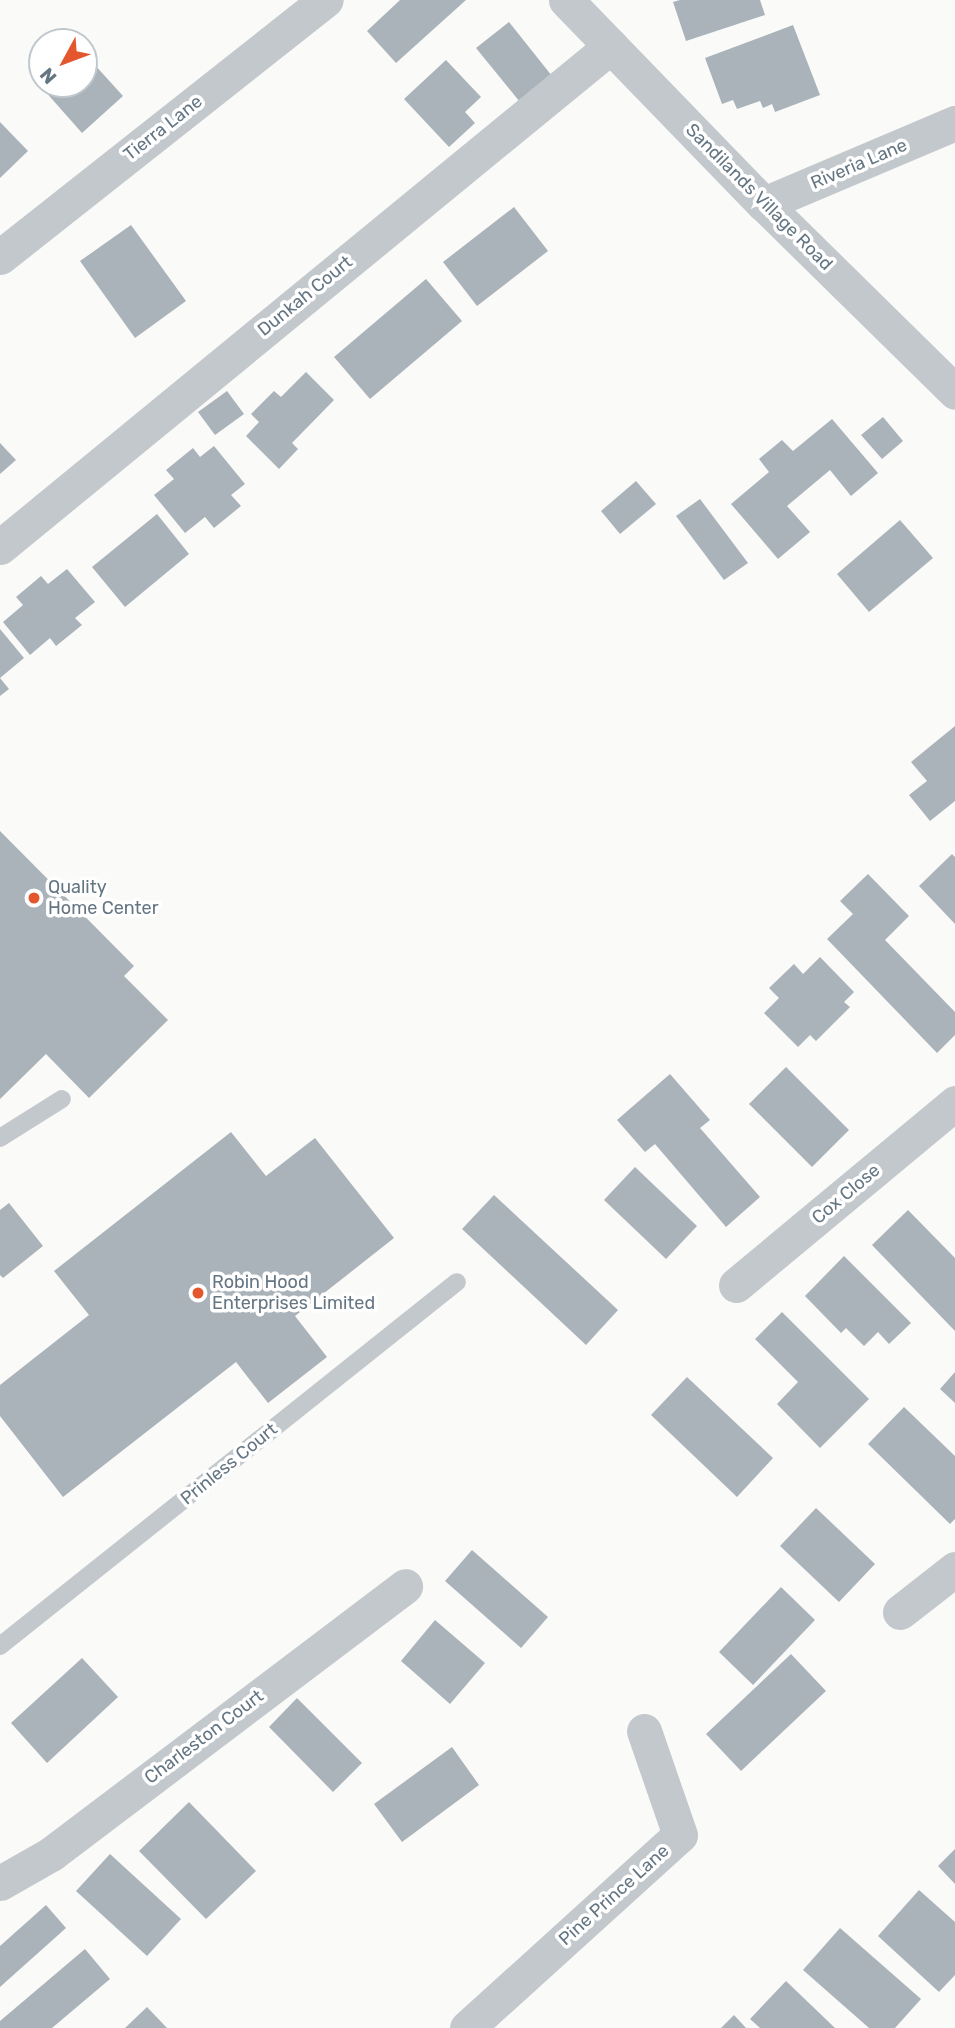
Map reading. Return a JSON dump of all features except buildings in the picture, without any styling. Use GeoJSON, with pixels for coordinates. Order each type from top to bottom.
{"type":"FeatureCollection","features":[{"type":"Feature","properties":{"kind":"street","name":"Tierra Lane"},"geometry":{"type":"LineString","coordinates":[[0,257],[326,0]]}},
{"type":"Feature","properties":{"kind":"street","name":"Sandilands Village Road"},"geometry":{"type":"LineString","coordinates":[[566,0],[764,204],[955,392]]}},
{"type":"Feature","properties":{"kind":"street","name":"Dunkah Court"},"geometry":{"type":"LineString","coordinates":[[0,547],[611,46]]}},
{"type":"Feature","properties":{"kind":"street","name":"Riveria Lane"},"geometry":{"type":"LineString","coordinates":[[764,204],[955,123]]}},
{"type":"Feature","properties":{"kind":"street","name":"Cox Close"},"geometry":{"type":"LineString","coordinates":[[736,1285],[955,1103]]}},
{"type":"Feature","properties":{"kind":"street"},"geometry":{"type":"LineString","coordinates":[[900,1612],[955,1569]]}},
{"type":"Feature","properties":{"kind":"street","name":"Charleston Court"},"geometry":{"type":"LineString","coordinates":[[0,1883],[51,1854],[405,1586]]}},
{"type":"Feature","properties":{"kind":"street","name":"Pine Prince Lane"},"geometry":{"type":"LineString","coordinates":[[467,2028],[680,1835],[644,1731]]}},
{"type":"Feature","properties":{"kind":"lane"},"geometry":{"type":"LineString","coordinates":[[0,1138],[62,1099]]}},
{"type":"Feature","properties":{"kind":"lane","name":"Prinless Court"},"geometry":{"type":"LineString","coordinates":[[0,1646],[457,1282]]}},
{"type":"Feature","properties":{"kind":"place","name":"Quality Home Center"},"geometry":{"type":"Point","coordinates":[34,898]}},
{"type":"Feature","properties":{"kind":"place","name":"Robin Hood Enterprises Limited"},"geometry":{"type":"Point","coordinates":[198,1293]}}]}
